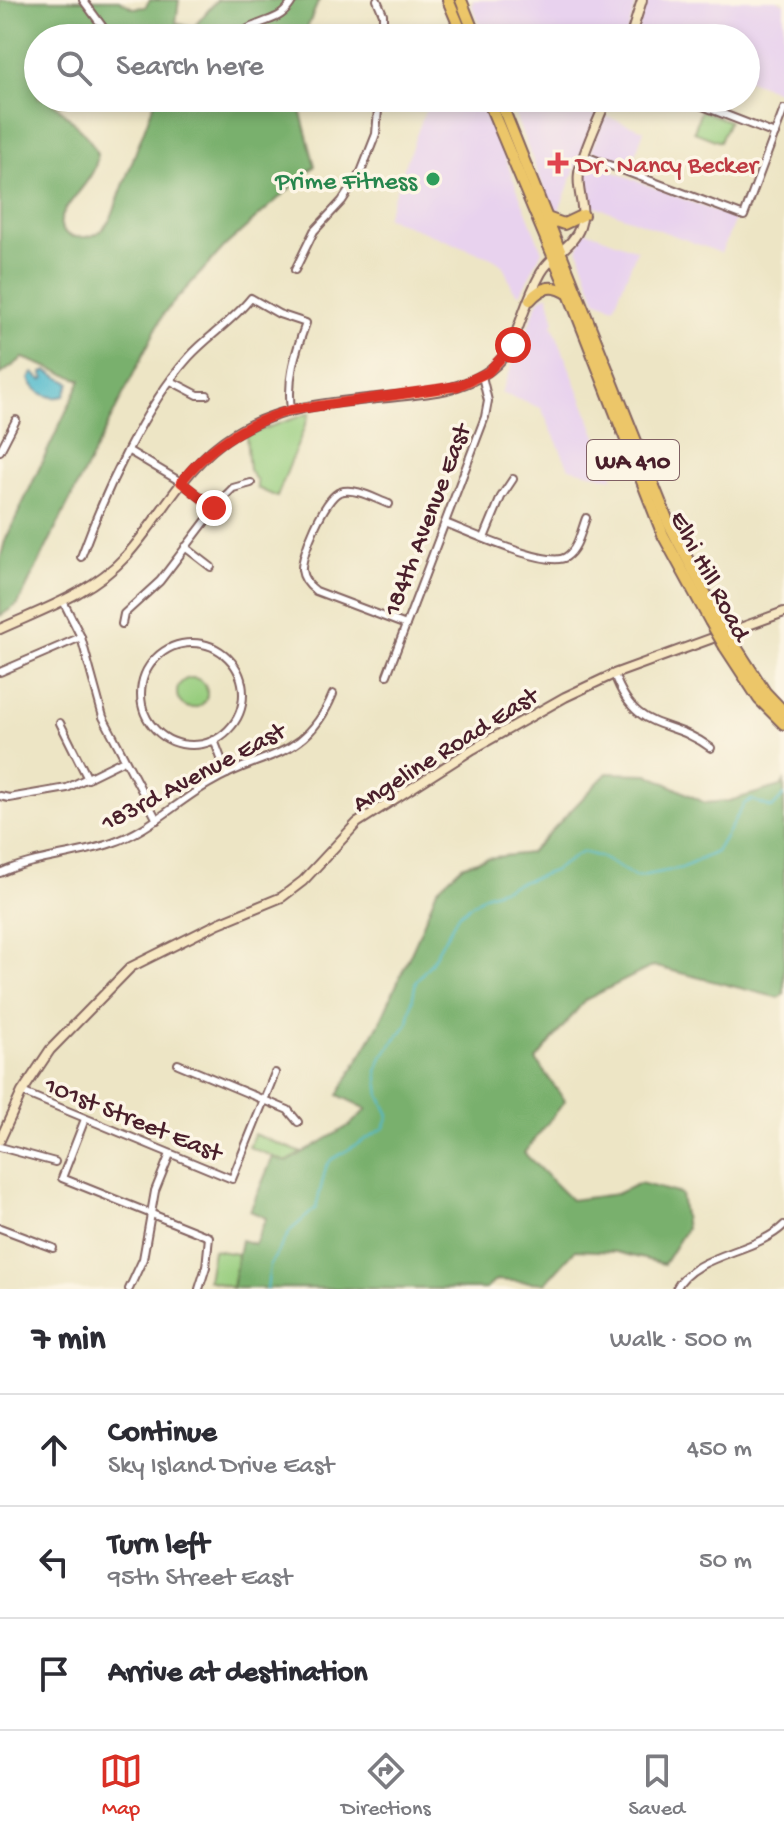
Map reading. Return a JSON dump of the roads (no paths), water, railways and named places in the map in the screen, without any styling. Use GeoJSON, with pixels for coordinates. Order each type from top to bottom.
{"type":"FeatureCollection","features":[{"type":"Feature","properties":{"kind":"highway"},"geometry":{"type":"LineString","coordinates":[[448,0],[458,24]]}},
{"type":"Feature","properties":{"kind":"highway"},"geometry":{"type":"LineString","coordinates":[[464,4],[471,24]]}},
{"type":"Feature","properties":{"kind":"highway","name":"WA 410"},"geometry":{"type":"LineString","coordinates":[[493,112],[556,253]]}},
{"type":"Feature","properties":{"kind":"highway","name":"WA 410"},"geometry":{"type":"LineString","coordinates":[[505,112],[547,218],[556,253]]}},
{"type":"Feature","properties":{"kind":"highway"},"geometry":{"type":"LineString","coordinates":[[547,218],[564,224],[583,215]]}},
{"type":"Feature","properties":{"kind":"highway","name":"Elhi Hill Road"},"geometry":{"type":"LineString","coordinates":[[556,253],[663,535],[715,620]]}},
{"type":"Feature","properties":{"kind":"highway","name":"Elhi Hill Road"},"geometry":{"type":"LineString","coordinates":[[556,253],[669,524],[715,620],[759,699],[784,724]]}},
{"type":"Feature","properties":{"kind":"highway"},"geometry":{"type":"LineString","coordinates":[[530,300],[536,292],[547,287],[556,287],[569,294]]}},
{"type":"Feature","properties":{"kind":"highway","name":"Elhi Hill Road"},"geometry":{"type":"LineString","coordinates":[[729,646],[784,712]]}},
{"type":"Feature","properties":{"kind":"street"},"geometry":{"type":"LineString","coordinates":[[83,0],[101,24]]}},
{"type":"Feature","properties":{"kind":"street"},"geometry":{"type":"LineString","coordinates":[[262,24],[282,15],[293,0]]}},
{"type":"Feature","properties":{"kind":"street"},"geometry":{"type":"LineString","coordinates":[[377,0],[383,14],[383,24]]}},
{"type":"Feature","properties":{"kind":"street"},"geometry":{"type":"LineString","coordinates":[[634,24],[642,0]]}},
{"type":"Feature","properties":{"kind":"street"},"geometry":{"type":"LineString","coordinates":[[585,156],[744,216],[784,109]]}},
{"type":"Feature","properties":{"kind":"street"},"geometry":{"type":"LineString","coordinates":[[295,270],[314,231],[342,201],[361,172],[376,134],[378,112]]}},
{"type":"Feature","properties":{"kind":"street"},"geometry":{"type":"LineString","coordinates":[[0,629],[90,586],[124,557],[181,482],[207,454],[235,433],[270,416],[291,410],[458,386],[494,367],[513,345],[541,272],[577,234],[583,215],[579,173],[602,112]]}},
{"type":"Feature","properties":{"kind":"street"},"geometry":{"type":"LineString","coordinates":[[718,112],[775,134]]}},
{"type":"Feature","properties":{"kind":"street"},"geometry":{"type":"LineString","coordinates":[[81,557],[129,451],[171,381],[189,357],[230,322],[251,298],[279,314],[306,323],[291,366],[291,410]]}},
{"type":"Feature","properties":{"kind":"street","name":"184th Avenue East"},"geometry":{"type":"LineString","coordinates":[[387,675],[487,409],[482,376]]}},
{"type":"Feature","properties":{"kind":"street"},"geometry":{"type":"LineString","coordinates":[[171,381],[198,395],[207,395]]}},
{"type":"Feature","properties":{"kind":"street"},"geometry":{"type":"LineString","coordinates":[[0,451],[16,420]]}},
{"type":"Feature","properties":{"kind":"street"},"geometry":{"type":"LineString","coordinates":[[129,451],[181,482],[214,508]]}},
{"type":"Feature","properties":{"kind":"street"},"geometry":{"type":"LineString","coordinates":[[484,538],[501,497],[513,479]]}},
{"type":"Feature","properties":{"kind":"street"},"geometry":{"type":"LineString","coordinates":[[122,624],[124,614],[152,591],[214,508],[233,488],[251,483]]}},
{"type":"Feature","properties":{"kind":"street"},"geometry":{"type":"LineString","coordinates":[[389,504],[354,491],[333,495],[324,507],[303,561],[302,572],[316,591],[406,625]]}},
{"type":"Feature","properties":{"kind":"street"},"geometry":{"type":"LineString","coordinates":[[445,523],[546,560],[560,560],[572,552],[586,518]]}},
{"type":"Feature","properties":{"kind":"street"},"geometry":{"type":"LineString","coordinates":[[185,547],[211,567]]}},
{"type":"Feature","properties":{"kind":"street"},"geometry":{"type":"LineString","coordinates":[[63,601],[81,637],[99,706],[157,820]]}},
{"type":"Feature","properties":{"kind":"street","name":"Angeline Road East"},"geometry":{"type":"LineString","coordinates":[[0,1140],[22,1092],[50,1050],[131,967],[219,923],[282,897],[303,881],[357,823],[565,697],[614,674],[784,612]]}},
{"type":"Feature","properties":{"kind":"street"},"geometry":{"type":"LineString","coordinates":[[0,672],[81,637]]}},
{"type":"Feature","properties":{"kind":"street"},"geometry":{"type":"LineString","coordinates":[[184,644],[203,645],[224,655],[236,669],[243,691],[239,712],[226,732],[214,740],[198,745],[174,742],[156,730],[145,713],[141,694],[144,677],[155,659],[169,649],[184,644]]}},
{"type":"Feature","properties":{"kind":"street"},"geometry":{"type":"LineString","coordinates":[[614,674],[636,713],[711,748]]}},
{"type":"Feature","properties":{"kind":"street","name":"183rd Avenue East"},"geometry":{"type":"LineString","coordinates":[[0,873],[111,844],[138,832],[200,789],[227,774],[270,759],[300,741],[318,722],[333,694]]}},
{"type":"Feature","properties":{"kind":"street"},"geometry":{"type":"LineString","coordinates":[[60,723],[88,779]]}},
{"type":"Feature","properties":{"kind":"street"},"geometry":{"type":"LineString","coordinates":[[214,740],[227,774]]}},
{"type":"Feature","properties":{"kind":"street"},"geometry":{"type":"LineString","coordinates":[[0,796],[9,798],[54,792],[124,760]]}},
{"type":"Feature","properties":{"kind":"street"},"geometry":{"type":"LineString","coordinates":[[178,1064],[288,1110],[298,1122]]}},
{"type":"Feature","properties":{"kind":"street"},"geometry":{"type":"LineString","coordinates":[[264,1099],[275,1073]]}},
{"type":"Feature","properties":{"kind":"street","name":"101st Street East"},"geometry":{"type":"LineString","coordinates":[[22,1092],[232,1179],[264,1099]]}},
{"type":"Feature","properties":{"kind":"street"},"geometry":{"type":"LineString","coordinates":[[85,1119],[62,1178],[209,1237],[206,1267],[199,1289]]}},
{"type":"Feature","properties":{"kind":"street"},"geometry":{"type":"LineString","coordinates":[[0,1147],[55,1162]]}},
{"type":"Feature","properties":{"kind":"street"},"geometry":{"type":"LineString","coordinates":[[129,1289],[143,1259],[158,1180],[170,1154]]}},
{"type":"Feature","properties":{"kind":"street"},"geometry":{"type":"LineString","coordinates":[[676,1289],[682,1278],[697,1268],[766,1239],[784,1225]]}},
{"type":"Feature","properties":{"kind":"street"},"geometry":{"type":"LineString","coordinates":[[0,1228],[53,1248]]}},
{"type":"Feature","properties":{"kind":"water"},"geometry":{"type":"Polygon","coordinates":[[[47,371],[70,383],[64,396],[48,396],[32,384],[29,379],[33,373],[42,380],[45,378],[42,373],[47,371]]]}},
{"type":"Feature","properties":{"kind":"waterway"},"geometry":{"type":"LineString","coordinates":[[267,1289],[270,1265],[291,1230],[316,1208],[326,1167],[331,1160],[384,1128],[389,1115],[380,1096],[377,1071],[382,1057],[408,1023],[416,981],[431,963],[458,915],[485,895],[553,871],[582,852],[600,857],[636,877],[682,868],[716,852],[745,803],[752,800],[772,808],[784,795]]}},
{"type":"Feature","properties":{"kind":"place","name":"Dr. Nancy Becker"},"geometry":{"type":"Point","coordinates":[558,163]}},
{"type":"Feature","properties":{"kind":"place","name":"Prime Fitness"},"geometry":{"type":"Point","coordinates":[433,179]}}]}
